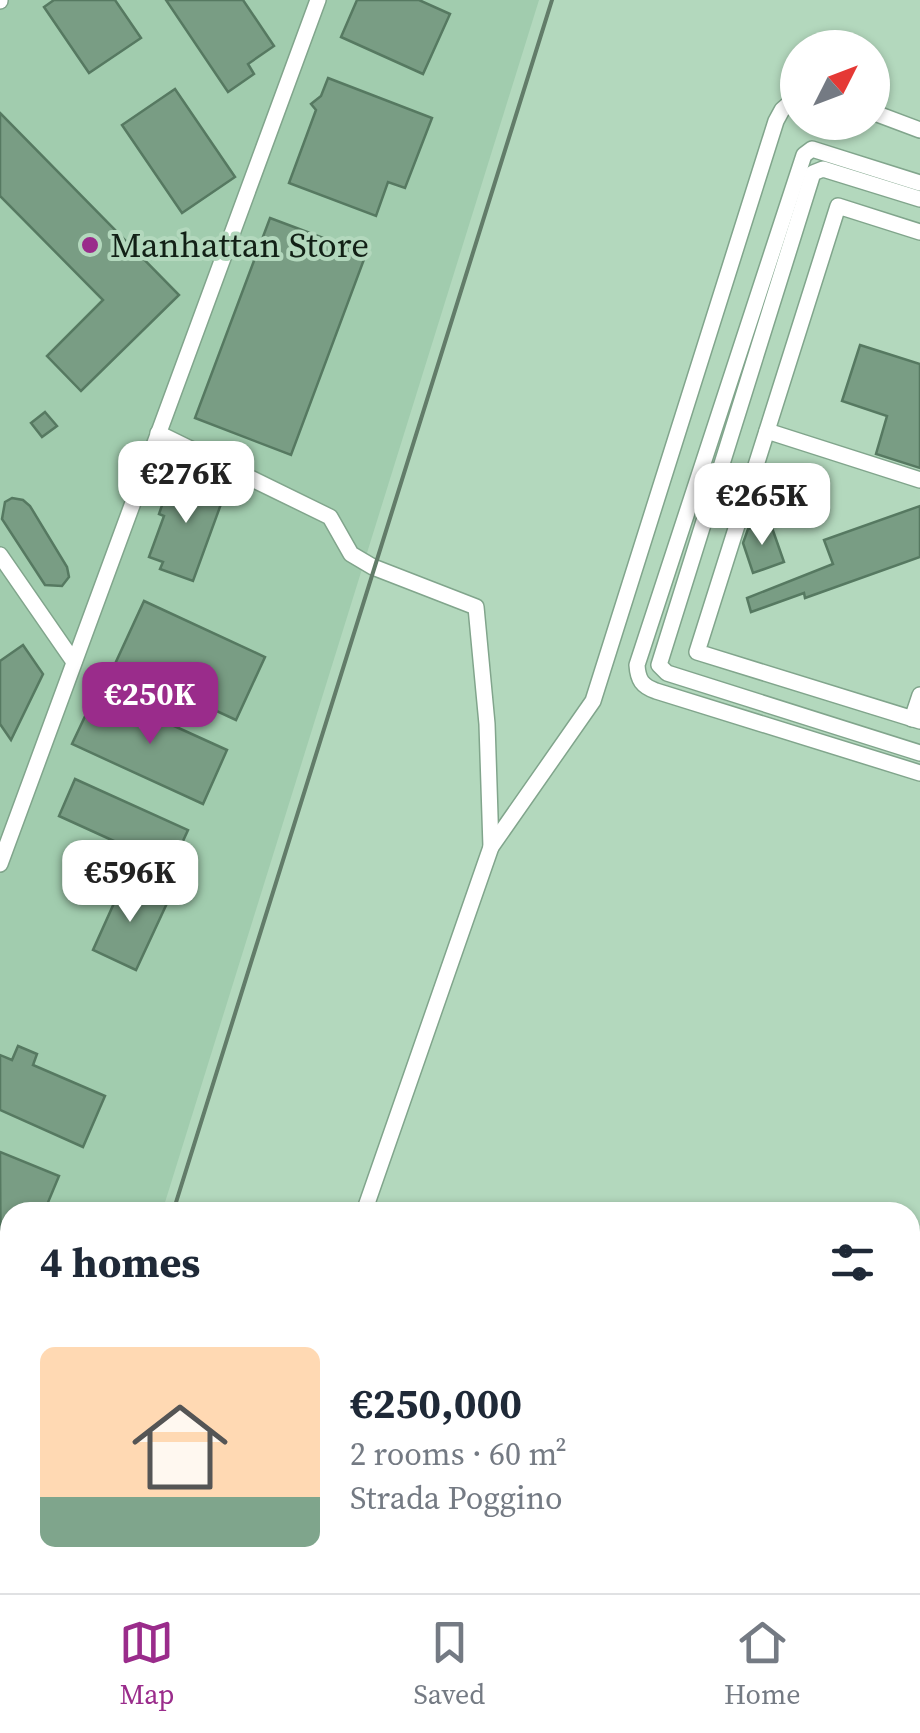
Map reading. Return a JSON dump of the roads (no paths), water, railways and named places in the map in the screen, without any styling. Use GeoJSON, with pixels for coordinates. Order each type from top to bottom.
{"type":"FeatureCollection","features":[{"type":"Feature","properties":{"kind":"street"},"geometry":{"type":"LineString","coordinates":[[0,864],[318,0]]}},
{"type":"Feature","properties":{"kind":"street"},"geometry":{"type":"LineString","coordinates":[[367,1202],[491,847],[593,701],[780,114]]}},
{"type":"Feature","properties":{"kind":"street"},"geometry":{"type":"LineString","coordinates":[[890,119],[920,130]]}},
{"type":"Feature","properties":{"kind":"street"},"geometry":{"type":"LineString","coordinates":[[920,183],[812,149],[804,155],[637,665],[638,677],[645,687],[920,772]]}},
{"type":"Feature","properties":{"kind":"street"},"geometry":{"type":"LineString","coordinates":[[920,199],[823,168],[813,173],[660,665],[667,674],[920,753]]}},
{"type":"Feature","properties":{"kind":"street"},"geometry":{"type":"LineString","coordinates":[[920,232],[838,206],[698,652],[916,720],[920,695]]}},
{"type":"Feature","properties":{"kind":"street"},"geometry":{"type":"LineString","coordinates":[[767,431],[920,480]]}},
{"type":"Feature","properties":{"kind":"street"},"geometry":{"type":"LineString","coordinates":[[158,433],[330,517],[351,554],[372,567],[476,606],[487,724],[491,847]]}},
{"type":"Feature","properties":{"kind":"street"},"geometry":{"type":"LineString","coordinates":[[0,555],[74,662]]}},
{"type":"Feature","properties":{"kind":"railway"},"geometry":{"type":"LineString","coordinates":[[176,1202],[552,0]]}},
{"type":"Feature","properties":{"kind":"place","name":"Manhattan Store"},"geometry":{"type":"Point","coordinates":[90,245]}}]}
